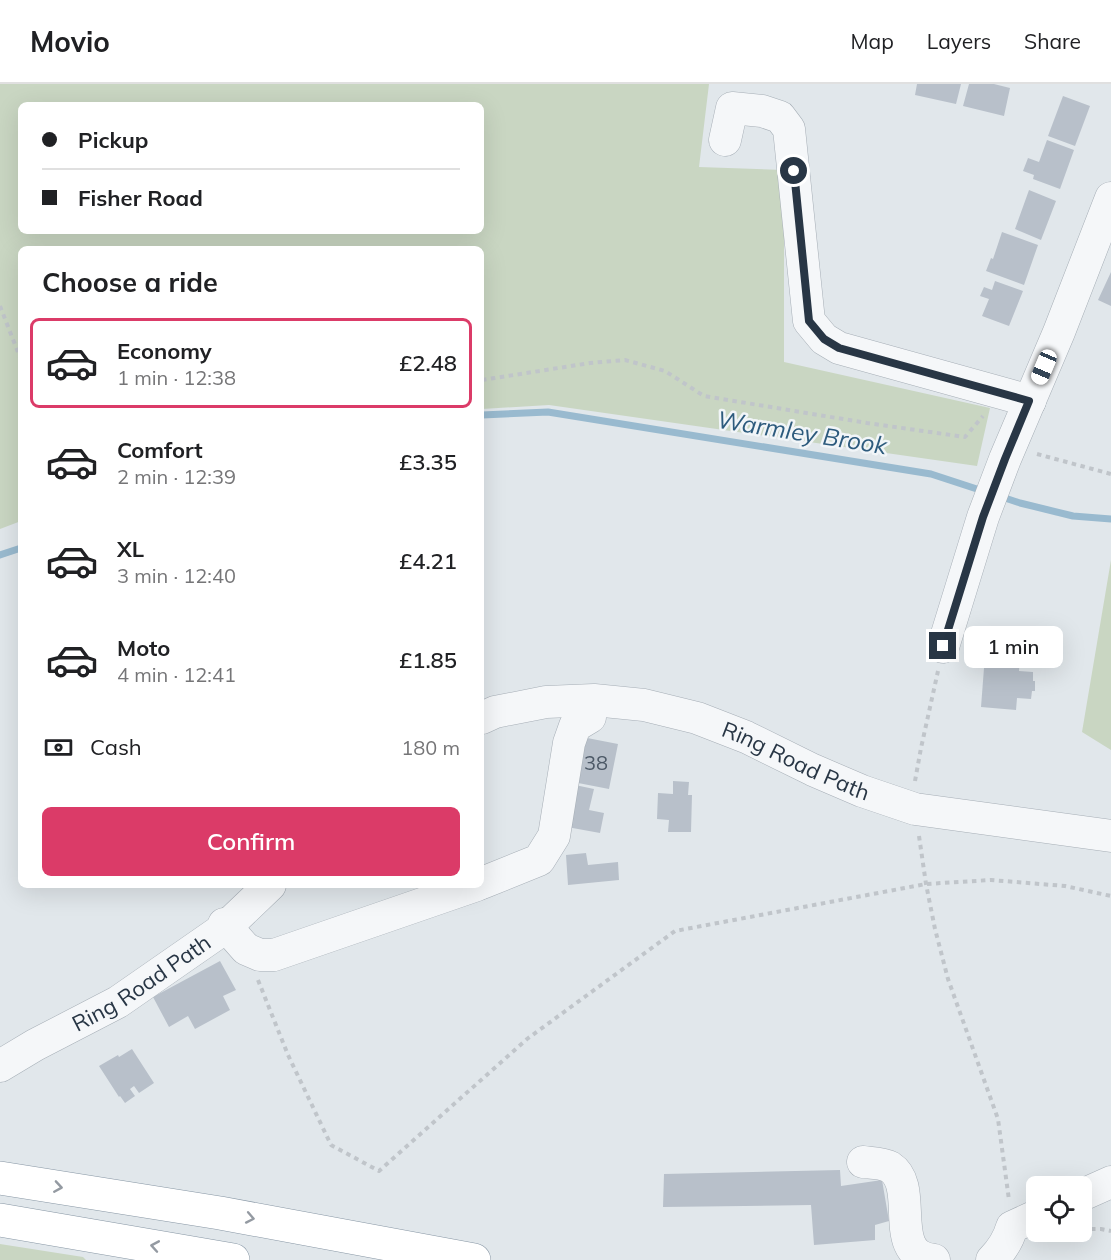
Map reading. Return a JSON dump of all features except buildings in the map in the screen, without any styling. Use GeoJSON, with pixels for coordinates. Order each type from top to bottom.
{"type":"FeatureCollection","features":[{"type":"Feature","properties":{"kind":"highway"},"geometry":{"type":"LineString","coordinates":[[0,1178],[220,1213],[474,1260]]}},
{"type":"Feature","properties":{"kind":"highway"},"geometry":{"type":"LineString","coordinates":[[0,1220],[233,1260]]}},
{"type":"Feature","properties":{"kind":"street"},"geometry":{"type":"LineString","coordinates":[[726,140],[732,108],[762,111],[780,117],[789,129],[809,321],[824,339],[839,348],[1016,397]]}},
{"type":"Feature","properties":{"kind":"street"},"geometry":{"type":"LineString","coordinates":[[943,646],[983,517],[1007,453],[1016,397],[1059,332],[1111,198]]}},
{"type":"Feature","properties":{"kind":"street","name":"Ring Road Path"},"geometry":{"type":"LineString","coordinates":[[484,717],[495,712],[546,702],[594,700],[644,705],[697,718],[746,737],[862,791],[915,809],[1111,836]]}},
{"type":"Feature","properties":{"kind":"street"},"geometry":{"type":"LineString","coordinates":[[484,882],[538,860],[554,836],[569,743],[575,726],[590,717]]}},
{"type":"Feature","properties":{"kind":"street","name":"Ring Road Path"},"geometry":{"type":"LineString","coordinates":[[0,1066],[117,1002],[232,933],[268,888]]}},
{"type":"Feature","properties":{"kind":"street"},"geometry":{"type":"LineString","coordinates":[[232,933],[260,955],[274,955],[468,888]]}},
{"type":"Feature","properties":{"kind":"street"},"geometry":{"type":"LineString","coordinates":[[862,1162],[888,1166],[901,1179],[907,1236],[912,1250],[934,1260]]}},
{"type":"Feature","properties":{"kind":"street"},"geometry":{"type":"LineString","coordinates":[[1092,1191],[1111,1182]]}},
{"type":"Feature","properties":{"kind":"street"},"geometry":{"type":"LineString","coordinates":[[992,1260],[1024,1222]]}},
{"type":"Feature","properties":{"kind":"path"},"geometry":{"type":"LineString","coordinates":[[0,306],[18,352]]}},
{"type":"Feature","properties":{"kind":"path"},"geometry":{"type":"LineString","coordinates":[[484,380],[590,363],[625,360],[664,371],[704,396],[965,437],[1016,397]]}},
{"type":"Feature","properties":{"kind":"path"},"geometry":{"type":"LineString","coordinates":[[1007,453],[1111,474]]}},
{"type":"Feature","properties":{"kind":"path"},"geometry":{"type":"LineString","coordinates":[[943,646],[912,798],[926,884],[948,979],[998,1119],[1024,1222]]}},
{"type":"Feature","properties":{"kind":"path"},"geometry":{"type":"LineString","coordinates":[[232,933],[331,1145],[379,1172],[527,1040],[675,931],[926,884],[991,880],[1065,886],[1111,896]]}},
{"type":"Feature","properties":{"kind":"path"},"geometry":{"type":"LineString","coordinates":[[1092,1229],[1111,1231]]}},
{"type":"Feature","properties":{"kind":"green space"},"geometry":{"type":"Polygon","coordinates":[[[0,84],[709,84],[699,167],[784,170],[784,362],[990,408],[977,466],[549,405],[484,409],[484,246],[18,246],[18,522],[0,529],[0,84]]]}},
{"type":"Feature","properties":{"kind":"green space"},"geometry":{"type":"Polygon","coordinates":[[[1111,560],[1111,750],[1082,732],[1111,560]]]}},
{"type":"Feature","properties":{"kind":"green space"},"geometry":{"type":"Polygon","coordinates":[[[0,1244],[83,1257],[86,1260],[0,1260],[0,1244]]]}},
{"type":"Feature","properties":{"kind":"waterway","name":"Warmley Brook"},"geometry":{"type":"LineString","coordinates":[[484,415],[548,412],[931,474],[983,491]]}},
{"type":"Feature","properties":{"kind":"waterway","name":"Warmley Brook"},"geometry":{"type":"LineString","coordinates":[[999,496],[1073,516],[1111,519]]}},
{"type":"Feature","properties":{"kind":"waterway","name":"Warmley Brook"},"geometry":{"type":"LineString","coordinates":[[0,555],[18,549]]}},
{"type":"Feature","properties":{"kind":"route"},"geometry":{"type":"LineString","coordinates":[[794,171],[809,321],[824,339],[839,348],[1029,401],[983,517],[943,646]]}}]}
